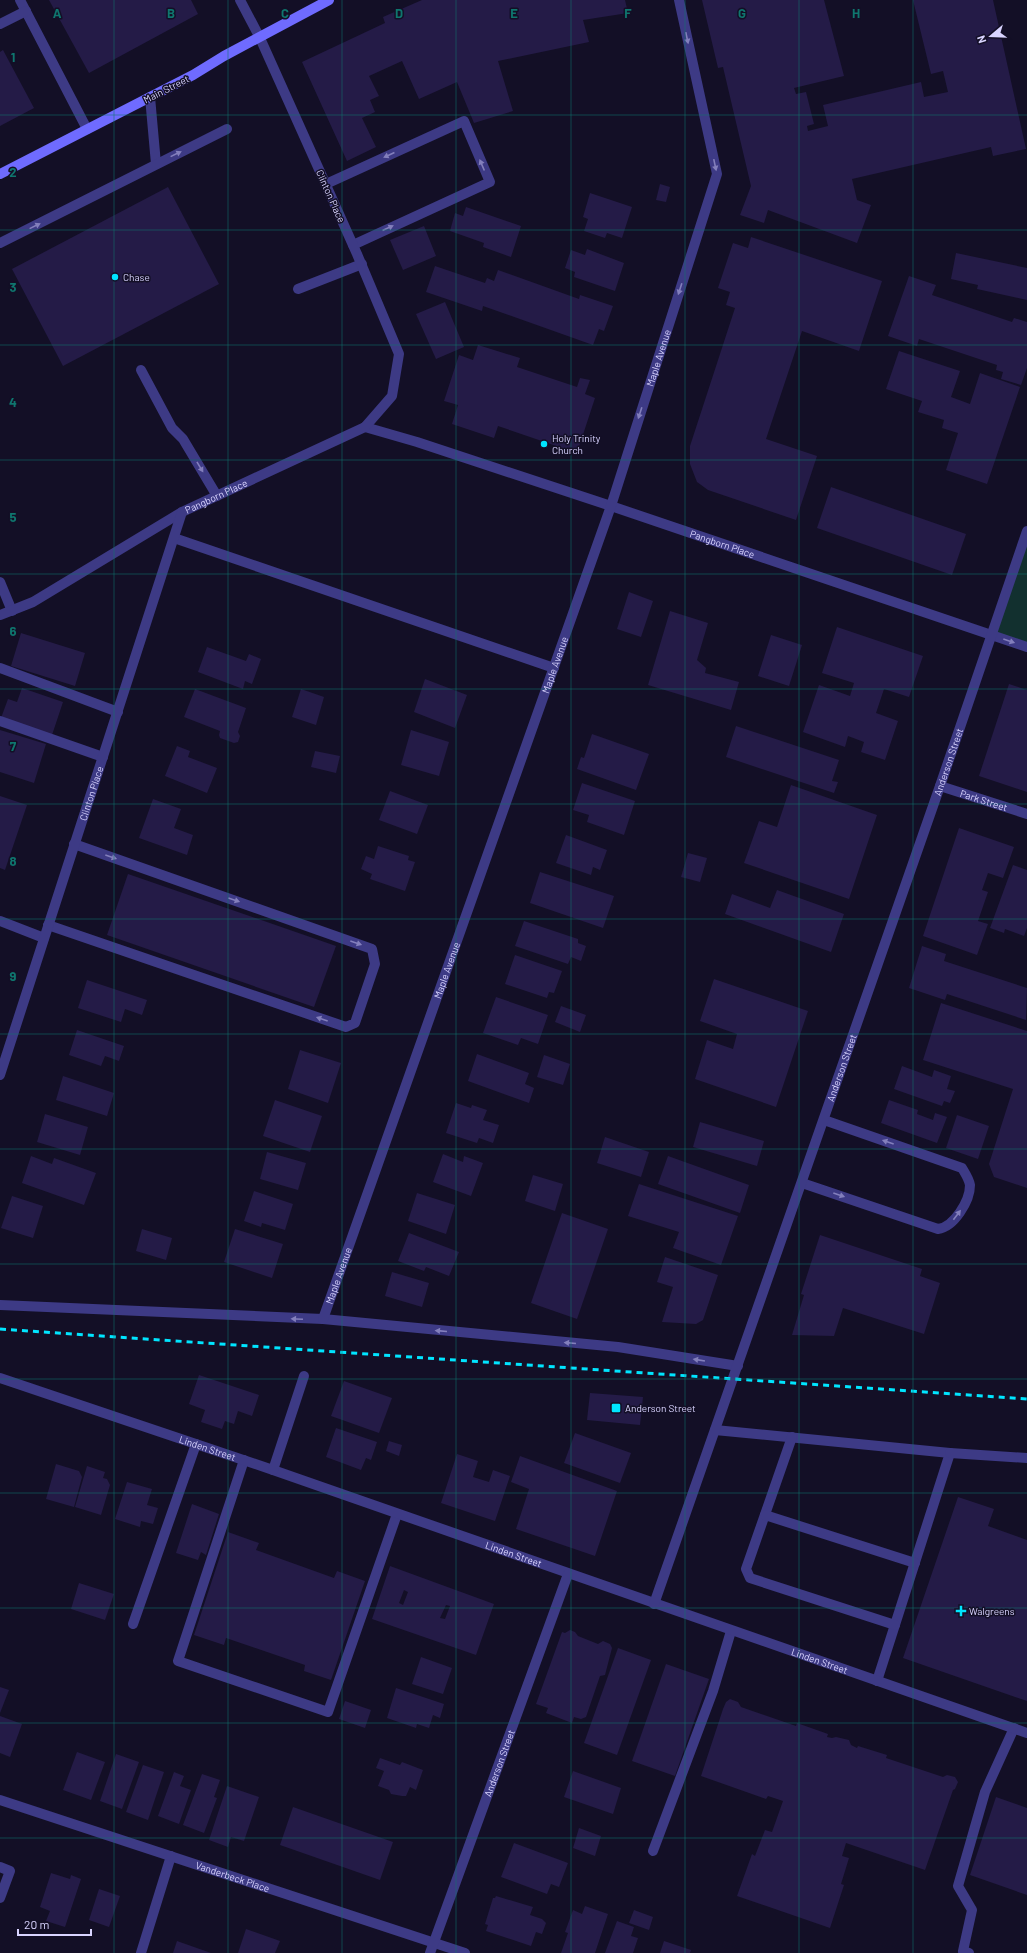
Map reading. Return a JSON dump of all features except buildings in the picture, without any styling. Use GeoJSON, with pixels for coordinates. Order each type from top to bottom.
{"type":"FeatureCollection","features":[{"type":"Feature","properties":{"kind":"main road","name":"Main Street"},"geometry":{"type":"LineString","coordinates":[[0,174],[150,98],[193,75],[224,56],[329,0]]}},
{"type":"Feature","properties":{"kind":"street"},"geometry":{"type":"LineString","coordinates":[[20,0],[87,129]]}},
{"type":"Feature","properties":{"kind":"street","name":"Clinton Place"},"geometry":{"type":"LineString","coordinates":[[240,0],[260,38],[362,264],[399,354]]}},
{"type":"Feature","properties":{"kind":"street","name":"Maple Avenue"},"geometry":{"type":"LineString","coordinates":[[322,1319],[611,506],[717,174],[679,0]]}},
{"type":"Feature","properties":{"kind":"street"},"geometry":{"type":"LineString","coordinates":[[0,24],[26,11]]}},
{"type":"Feature","properties":{"kind":"street"},"geometry":{"type":"LineString","coordinates":[[150,98],[156,164]]}},
{"type":"Feature","properties":{"kind":"street"},"geometry":{"type":"LineString","coordinates":[[326,184],[464,121],[490,182],[353,245]]}},
{"type":"Feature","properties":{"kind":"street"},"geometry":{"type":"LineString","coordinates":[[0,243],[227,129]]}},
{"type":"Feature","properties":{"kind":"street"},"geometry":{"type":"LineString","coordinates":[[298,289],[362,264]]}},
{"type":"Feature","properties":{"kind":"street","name":"Pangborn Place"},"geometry":{"type":"LineString","coordinates":[[0,615],[33,602],[182,512],[365,428],[392,396],[399,354]]}},
{"type":"Feature","properties":{"kind":"street"},"geometry":{"type":"LineString","coordinates":[[141,370],[172,428],[183,439],[217,496]]}},
{"type":"Feature","properties":{"kind":"street","name":"Pangborn Place"},"geometry":{"type":"LineString","coordinates":[[365,428],[417,442],[611,506],[1027,647]]}},
{"type":"Feature","properties":{"kind":"street","name":"Clinton Place"},"geometry":{"type":"LineString","coordinates":[[0,1075],[182,512]]}},
{"type":"Feature","properties":{"kind":"street","name":"Anderson Street"},"geometry":{"type":"LineString","coordinates":[[654,1604],[824,1120],[1027,531]]}},
{"type":"Feature","properties":{"kind":"street"},"geometry":{"type":"LineString","coordinates":[[174,538],[554,668]]}},
{"type":"Feature","properties":{"kind":"street"},"geometry":{"type":"LineString","coordinates":[[0,582],[12,611]]}},
{"type":"Feature","properties":{"kind":"street"},"geometry":{"type":"LineString","coordinates":[[0,668],[118,712]]}},
{"type":"Feature","properties":{"kind":"street"},"geometry":{"type":"LineString","coordinates":[[0,721],[103,757]]}},
{"type":"Feature","properties":{"kind":"street","name":"Park Street"},"geometry":{"type":"LineString","coordinates":[[940,786],[1027,814]]}},
{"type":"Feature","properties":{"kind":"street"},"geometry":{"type":"LineString","coordinates":[[48,925],[346,1027],[355,1023],[375,964],[372,948],[74,844]]}},
{"type":"Feature","properties":{"kind":"street"},"geometry":{"type":"LineString","coordinates":[[0,921],[44,938]]}},
{"type":"Feature","properties":{"kind":"street"},"geometry":{"type":"LineString","coordinates":[[802,1183],[938,1229],[950,1225],[961,1212],[966,1201],[970,1186],[967,1175],[962,1168],[824,1120]]}},
{"type":"Feature","properties":{"kind":"street"},"geometry":{"type":"LineString","coordinates":[[0,1305],[322,1319],[618,1347],[738,1366]]}},
{"type":"Feature","properties":{"kind":"street"},"geometry":{"type":"LineString","coordinates":[[273,1470],[304,1376]]}},
{"type":"Feature","properties":{"kind":"street","name":"Linden Street"},"geometry":{"type":"LineString","coordinates":[[0,1378],[273,1470],[1027,1733]]}},
{"type":"Feature","properties":{"kind":"street"},"geometry":{"type":"LineString","coordinates":[[716,1430],[950,1453],[1027,1458]]}},
{"type":"Feature","properties":{"kind":"street"},"geometry":{"type":"LineString","coordinates":[[792,1437],[746,1569],[750,1578],[894,1625]]}},
{"type":"Feature","properties":{"kind":"street"},"geometry":{"type":"LineString","coordinates":[[132,1624],[196,1444]]}},
{"type":"Feature","properties":{"kind":"street"},"geometry":{"type":"LineString","coordinates":[[877,1681],[950,1453]]}},
{"type":"Feature","properties":{"kind":"street"},"geometry":{"type":"LineString","coordinates":[[244,1460],[178,1661],[328,1712],[397,1514]]}},
{"type":"Feature","properties":{"kind":"street"},"geometry":{"type":"LineString","coordinates":[[765,1515],[914,1563]]}},
{"type":"Feature","properties":{"kind":"street","name":"Anderson Street"},"geometry":{"type":"LineString","coordinates":[[430,1953],[568,1574]]}},
{"type":"Feature","properties":{"kind":"street"},"geometry":{"type":"LineString","coordinates":[[653,1851],[713,1691],[731,1630]]}},
{"type":"Feature","properties":{"kind":"street"},"geometry":{"type":"LineString","coordinates":[[969,1953],[963,1951],[972,1910],[958,1886],[986,1792],[1014,1728]]}},
{"type":"Feature","properties":{"kind":"street","name":"Vanderbeck Place"},"geometry":{"type":"LineString","coordinates":[[0,1800],[465,1953]]}},
{"type":"Feature","properties":{"kind":"street"},"geometry":{"type":"LineString","coordinates":[[142,1953],[171,1856]]}},
{"type":"Feature","properties":{"kind":"street"},"geometry":{"type":"LineString","coordinates":[[0,1867],[10,1871],[0,1898]]}},
{"type":"Feature","properties":{"kind":"green space"},"geometry":{"type":"Polygon","coordinates":[[[1027,531],[1027,647],[992,635],[1027,531]]]}},
{"type":"Feature","properties":{"kind":"railway"},"geometry":{"type":"LineString","coordinates":[[0,1329],[1027,1399]]}},
{"type":"Feature","properties":{"kind":"place","name":"Chase"},"geometry":{"type":"Point","coordinates":[115,277]}},
{"type":"Feature","properties":{"kind":"place","name":"Holy Trinity Church"},"geometry":{"type":"Point","coordinates":[544,444]}},
{"type":"Feature","properties":{"kind":"place","name":"Anderson Street"},"geometry":{"type":"Point","coordinates":[616,1408]}},
{"type":"Feature","properties":{"kind":"place","name":"Walgreens"},"geometry":{"type":"Point","coordinates":[961,1611]}}]}
